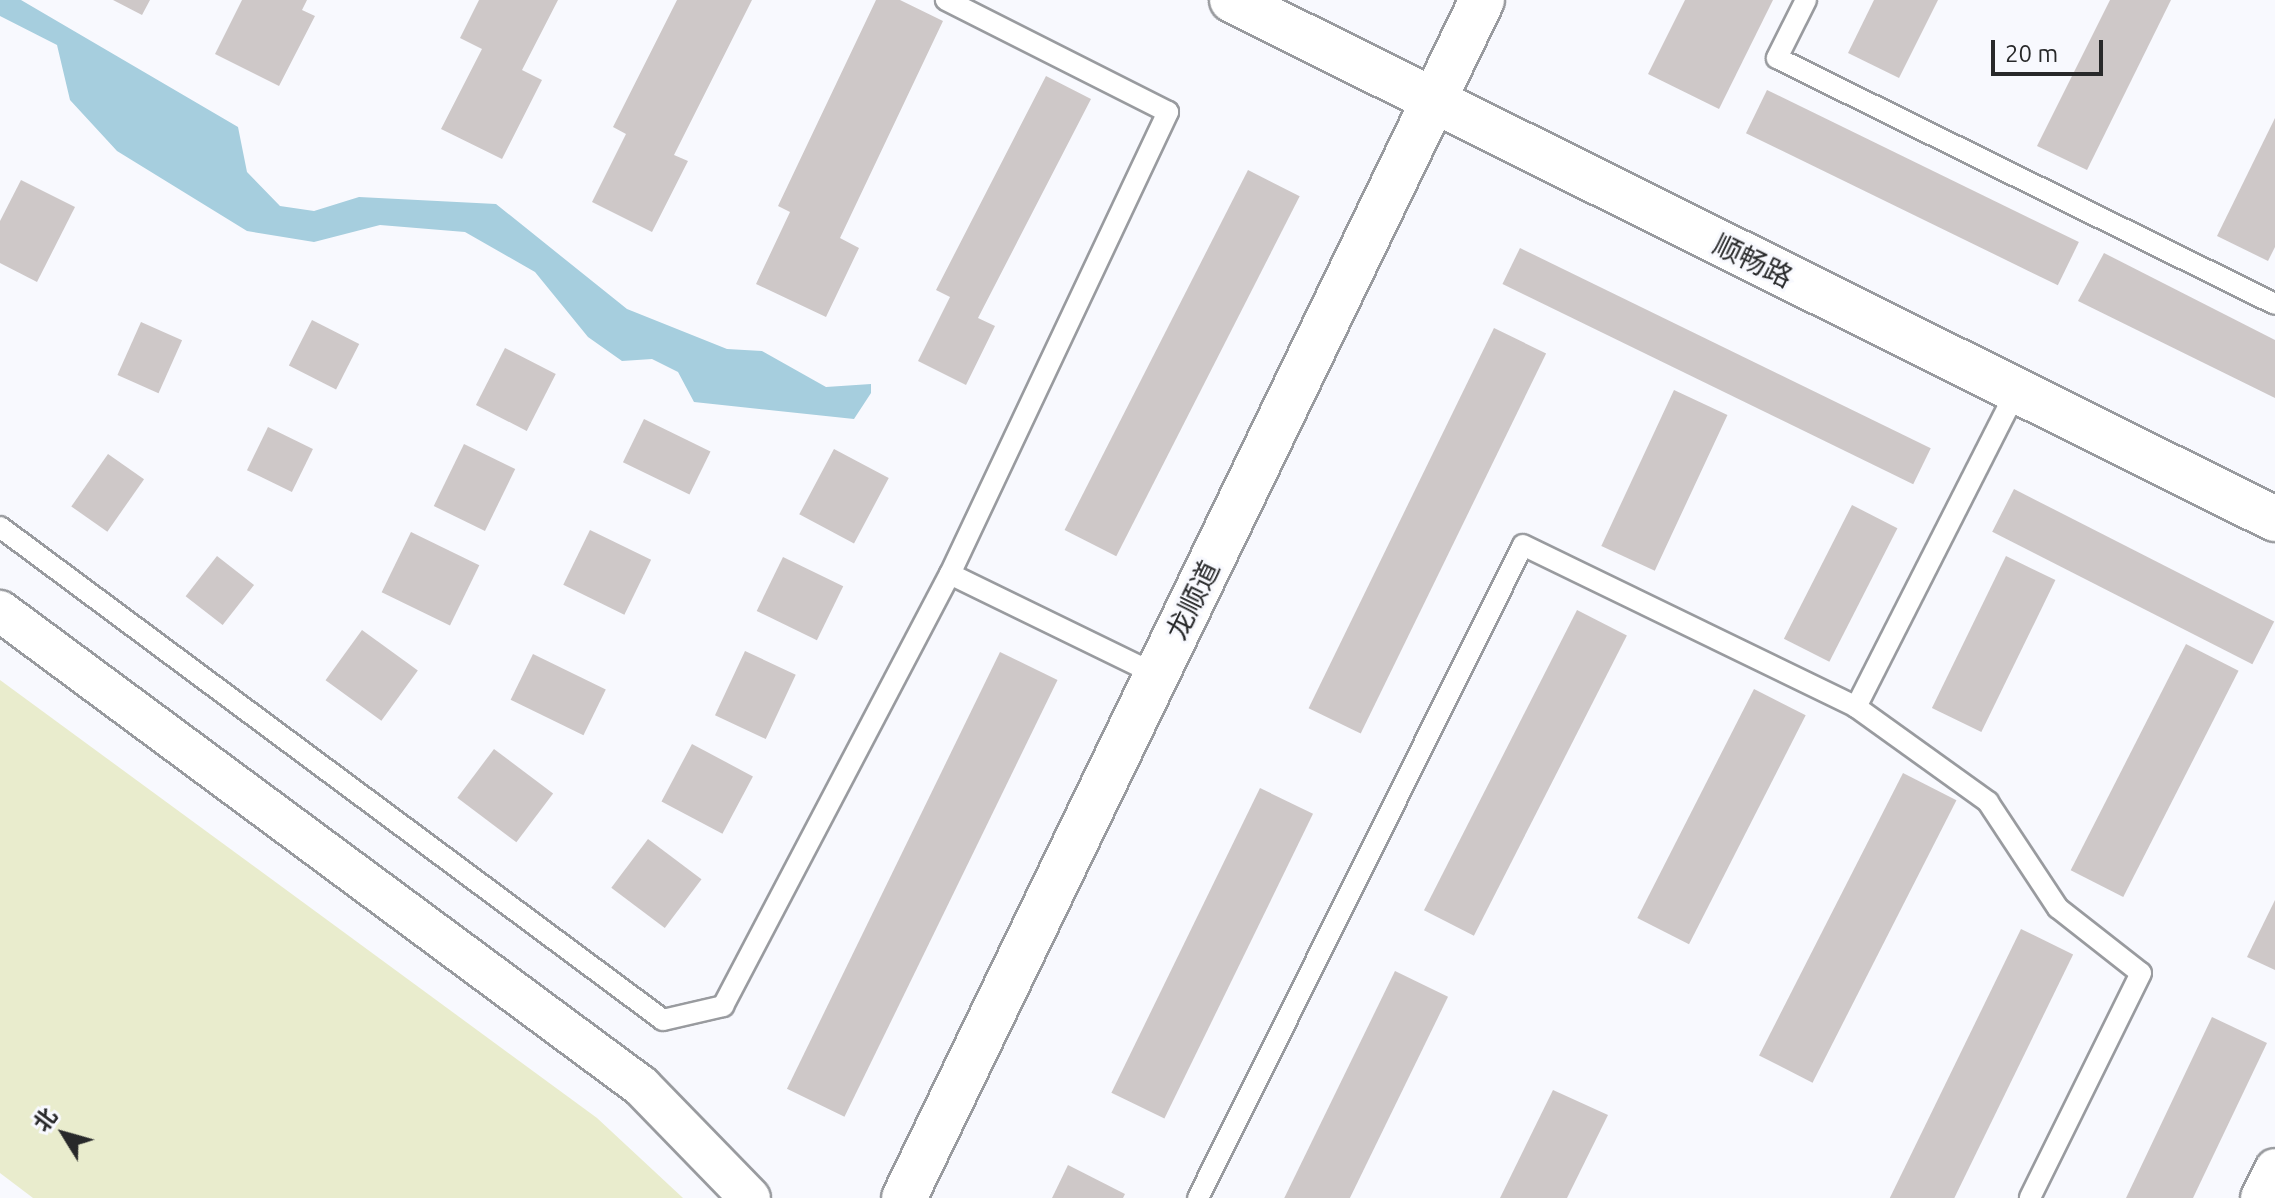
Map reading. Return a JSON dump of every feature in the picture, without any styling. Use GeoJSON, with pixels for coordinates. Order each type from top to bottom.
{"type":"FeatureCollection","features":[{"type":"Feature","properties":{"kind":"street","name":"顺畅路"},"geometry":{"type":"LineString","coordinates":[[1232,0],[2275,519]]}},
{"type":"Feature","properties":{"kind":"street","name":"龙顺道"},"geometry":{"type":"LineString","coordinates":[[904,1198],[1482,0]]}},
{"type":"Feature","properties":{"kind":"street"},"geometry":{"type":"LineString","coordinates":[[0,611],[641,1086],[750,1198]]}},
{"type":"Feature","properties":{"kind":"street"},"geometry":{"type":"LineString","coordinates":[[2261,1198],[2275,1169]]}},
{"type":"Feature","properties":{"kind":"lane"},"geometry":{"type":"LineString","coordinates":[[0,527],[663,1020],[723,1006],[950,574],[1168,112],[946,0]]}},
{"type":"Feature","properties":{"kind":"lane"},"geometry":{"type":"LineString","coordinates":[[1806,0],[1777,58],[2275,304]]}},
{"type":"Feature","properties":{"kind":"lane"},"geometry":{"type":"LineString","coordinates":[[1856,707],[2016,391]]}},
{"type":"Feature","properties":{"kind":"lane"},"geometry":{"type":"LineString","coordinates":[[1198,1198],[1523,545],[1856,707],[1988,802],[2058,908],[2141,973],[2030,1198]]}},
{"type":"Feature","properties":{"kind":"lane"},"geometry":{"type":"LineString","coordinates":[[950,574],[1157,675]]}},
{"type":"Feature","properties":{"kind":"green space"},"geometry":{"type":"Polygon","coordinates":[[[0,680],[597,1118],[683,1198],[33,1198],[0,1173],[0,680]]]}},
{"type":"Feature","properties":{"kind":"water"},"geometry":{"type":"Polygon","coordinates":[[[0,0],[21,0],[238,127],[247,172],[280,206],[314,211],[359,197],[496,204],[627,309],[727,349],[762,351],[826,387],[871,384],[871,393],[854,419],[694,402],[678,372],[652,359],[622,361],[588,337],[535,272],[465,232],[380,225],[314,242],[247,231],[117,151],[70,100],[57,45],[0,16],[0,0]]]}},
{"type":"Feature","properties":{"kind":"building"},"geometry":{"type":"Polygon","coordinates":[[[113,0],[150,0],[142,15],[113,0]]]}},
{"type":"Feature","properties":{"kind":"building"},"geometry":{"type":"Polygon","coordinates":[[[242,0],[307,0],[302,10],[315,16],[279,86],[215,54],[242,0]]]}},
{"type":"Feature","properties":{"kind":"building"},"geometry":{"type":"Polygon","coordinates":[[[479,0],[558,0],[522,70],[542,80],[502,159],[441,129],[482,49],[460,38],[479,0]]]}},
{"type":"Feature","properties":{"kind":"building"},"geometry":{"type":"Polygon","coordinates":[[[677,0],[752,0],[674,155],[688,161],[652,232],[592,202],[626,134],[613,127],[677,0]]]}},
{"type":"Feature","properties":{"kind":"building"},"geometry":{"type":"Polygon","coordinates":[[[876,0],[900,0],[943,21],[840,238],[859,248],[826,317],[756,284],[790,212],[778,206],[876,0]]]}},
{"type":"Feature","properties":{"kind":"building"},"geometry":{"type":"Polygon","coordinates":[[[1685,0],[1773,0],[1719,109],[1648,74],[1685,0]]]}},
{"type":"Feature","properties":{"kind":"building"},"geometry":{"type":"Polygon","coordinates":[[[1874,0],[1938,0],[1899,78],[1848,53],[1874,0]]]}},
{"type":"Feature","properties":{"kind":"building"},"geometry":{"type":"Polygon","coordinates":[[[2110,0],[2171,0],[2087,170],[2037,146],[2110,0]]]}},
{"type":"Feature","properties":{"kind":"building"},"geometry":{"type":"Polygon","coordinates":[[[1046,76],[1091,99],[978,318],[995,326],[966,385],[918,361],[950,297],[936,290],[1046,76]]]}},
{"type":"Feature","properties":{"kind":"building"},"geometry":{"type":"Polygon","coordinates":[[[1767,90],[2079,242],[2058,285],[1746,133],[1767,90]]]}},
{"type":"Feature","properties":{"kind":"building"},"geometry":{"type":"Polygon","coordinates":[[[2275,118],[2275,247],[2268,261],[2217,236],[2275,118]]]}},
{"type":"Feature","properties":{"kind":"building"},"geometry":{"type":"Polygon","coordinates":[[[1248,170],[1300,196],[1116,556],[1065,530],[1248,170]]]}},
{"type":"Feature","properties":{"kind":"building"},"geometry":{"type":"Polygon","coordinates":[[[21,180],[75,207],[37,282],[0,263],[0,221],[21,180]]]}},
{"type":"Feature","properties":{"kind":"building"},"geometry":{"type":"Polygon","coordinates":[[[1520,248],[1931,448],[1913,484],[1502,284],[1520,248]]]}},
{"type":"Feature","properties":{"kind":"building"},"geometry":{"type":"Polygon","coordinates":[[[2104,253],[2275,340],[2275,398],[2078,301],[2104,253]]]}},
{"type":"Feature","properties":{"kind":"building"},"geometry":{"type":"Polygon","coordinates":[[[312,320],[359,344],[336,390],[289,365],[312,320]]]}},
{"type":"Feature","properties":{"kind":"building"},"geometry":{"type":"Polygon","coordinates":[[[141,322],[182,340],[159,393],[117,375],[141,322]]]}},
{"type":"Feature","properties":{"kind":"building"},"geometry":{"type":"Polygon","coordinates":[[[1494,328],[1546,353],[1361,734],[1309,708],[1494,328]]]}},
{"type":"Feature","properties":{"kind":"building"},"geometry":{"type":"Polygon","coordinates":[[[505,348],[556,374],[527,431],[476,405],[505,348]]]}},
{"type":"Feature","properties":{"kind":"building"},"geometry":{"type":"Polygon","coordinates":[[[1674,390],[1727,415],[1655,571],[1601,546],[1674,390]]]}},
{"type":"Feature","properties":{"kind":"building"},"geometry":{"type":"Polygon","coordinates":[[[644,419],[711,451],[689,495],[623,462],[644,419]]]}},
{"type":"Feature","properties":{"kind":"building"},"geometry":{"type":"Polygon","coordinates":[[[268,427],[313,449],[292,492],[247,470],[268,427]]]}},
{"type":"Feature","properties":{"kind":"building"},"geometry":{"type":"Polygon","coordinates":[[[464,444],[515,469],[485,531],[434,506],[464,444]]]}},
{"type":"Feature","properties":{"kind":"building"},"geometry":{"type":"Polygon","coordinates":[[[834,449],[889,478],[854,543],[799,514],[834,449]]]}},
{"type":"Feature","properties":{"kind":"building"},"geometry":{"type":"Polygon","coordinates":[[[108,454],[144,479],[107,532],[71,506],[108,454]]]}},
{"type":"Feature","properties":{"kind":"building"},"geometry":{"type":"Polygon","coordinates":[[[2014,489],[2274,622],[2252,664],[1992,532],[2014,489]]]}},
{"type":"Feature","properties":{"kind":"building"},"geometry":{"type":"Polygon","coordinates":[[[1852,505],[1897,528],[1829,662],[1784,639],[1852,505]]]}},
{"type":"Feature","properties":{"kind":"building"},"geometry":{"type":"Polygon","coordinates":[[[590,530],[651,560],[624,615],[563,585],[590,530]]]}},
{"type":"Feature","properties":{"kind":"building"},"geometry":{"type":"Polygon","coordinates":[[[411,532],[479,565],[450,626],[382,592],[411,532]]]}},
{"type":"Feature","properties":{"kind":"building"},"geometry":{"type":"Polygon","coordinates":[[[217,556],[254,585],[223,625],[186,596],[217,556]]]}},
{"type":"Feature","properties":{"kind":"building"},"geometry":{"type":"Polygon","coordinates":[[[2006,556],[2055,580],[1981,732],[1932,708],[2006,556]]]}},
{"type":"Feature","properties":{"kind":"building"},"geometry":{"type":"Polygon","coordinates":[[[783,557],[843,586],[817,640],[757,611],[783,557]]]}},
{"type":"Feature","properties":{"kind":"building"},"geometry":{"type":"Polygon","coordinates":[[[1577,610],[1627,635],[1474,936],[1424,910],[1577,610]]]}},
{"type":"Feature","properties":{"kind":"building"},"geometry":{"type":"Polygon","coordinates":[[[362,630],[418,671],[381,721],[326,680],[362,630]]]}},
{"type":"Feature","properties":{"kind":"building"},"geometry":{"type":"Polygon","coordinates":[[[2186,644],[2239,671],[2123,897],[2071,870],[2186,644]]]}},
{"type":"Feature","properties":{"kind":"building"},"geometry":{"type":"Polygon","coordinates":[[[745,651],[796,675],[766,739],[715,715],[745,651]]]}},
{"type":"Feature","properties":{"kind":"building"},"geometry":{"type":"Polygon","coordinates":[[[1000,652],[1058,680],[844,1117],[787,1089],[1000,652]]]}},
{"type":"Feature","properties":{"kind":"building"},"geometry":{"type":"Polygon","coordinates":[[[533,654],[606,690],[583,735],[511,700],[533,654]]]}},
{"type":"Feature","properties":{"kind":"building"},"geometry":{"type":"Polygon","coordinates":[[[1754,689],[1806,715],[1689,944],[1637,918],[1754,689]]]}},
{"type":"Feature","properties":{"kind":"building"},"geometry":{"type":"Polygon","coordinates":[[[692,744],[753,776],[722,834],[661,801],[692,744]]]}},
{"type":"Feature","properties":{"kind":"building"},"geometry":{"type":"Polygon","coordinates":[[[494,749],[553,794],[516,842],[457,798],[494,749]]]}},
{"type":"Feature","properties":{"kind":"building"},"geometry":{"type":"Polygon","coordinates":[[[1903,773],[1956,800],[1813,1083],[1759,1055],[1903,773]]]}},
{"type":"Feature","properties":{"kind":"building"},"geometry":{"type":"Polygon","coordinates":[[[1260,788],[1313,814],[1164,1119],[1111,1093],[1260,788]]]}},
{"type":"Feature","properties":{"kind":"building"},"geometry":{"type":"Polygon","coordinates":[[[648,839],[702,879],[665,928],[611,888],[648,839]]]}},
{"type":"Feature","properties":{"kind":"building"},"geometry":{"type":"Polygon","coordinates":[[[2275,900],[2275,970],[2247,957],[2275,900]]]}},
{"type":"Feature","properties":{"kind":"building"},"geometry":{"type":"Polygon","coordinates":[[[2021,929],[2073,954],[1954,1198],[1890,1198],[2021,929]]]}},
{"type":"Feature","properties":{"kind":"building"},"geometry":{"type":"Polygon","coordinates":[[[1395,971],[1448,997],[1350,1198],[1284,1198],[1395,971]]]}},
{"type":"Feature","properties":{"kind":"building"},"geometry":{"type":"Polygon","coordinates":[[[2212,1017],[2267,1043],[2193,1198],[2126,1198],[2212,1017]]]}},
{"type":"Feature","properties":{"kind":"building"},"geometry":{"type":"Polygon","coordinates":[[[1553,1090],[1608,1115],[1567,1198],[1500,1198],[1553,1090]]]}},
{"type":"Feature","properties":{"kind":"building"},"geometry":{"type":"Polygon","coordinates":[[[1068,1165],[1125,1194],[1123,1198],[1052,1198],[1068,1165]]]}}]}
